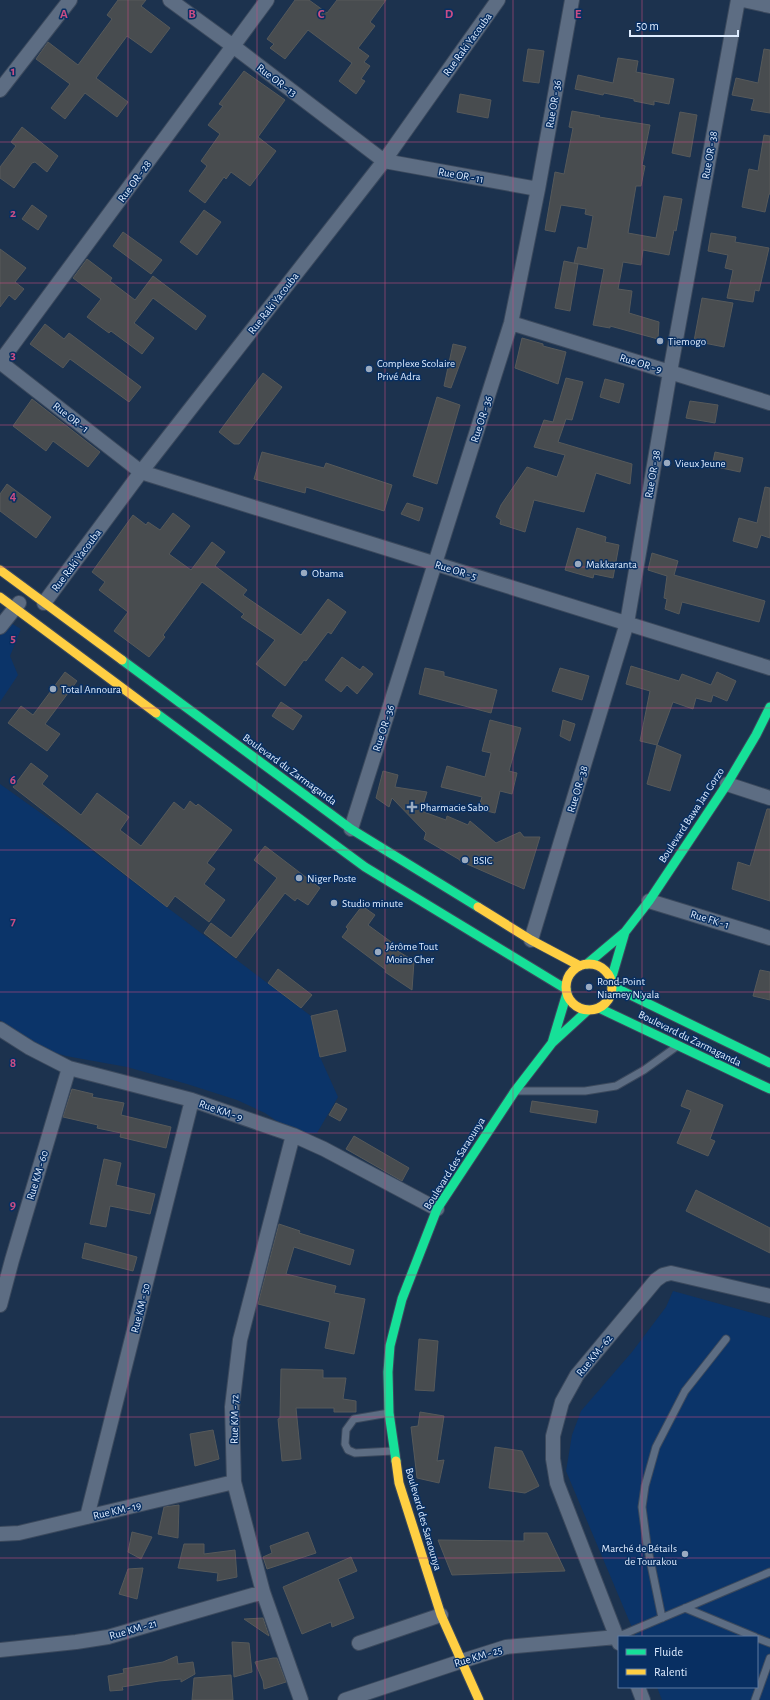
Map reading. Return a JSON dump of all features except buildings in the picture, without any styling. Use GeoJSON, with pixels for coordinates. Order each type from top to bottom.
{"type":"FeatureCollection","features":[{"type":"Feature","properties":{"kind":"main road","name":"Boulevard du Zarmaganda"},"geometry":{"type":"LineString","coordinates":[[0,570],[351,829],[532,940],[584,965]]}},
{"type":"Feature","properties":{"kind":"main road"},"geometry":{"type":"LineString","coordinates":[[0,597],[365,867],[567,991]]}},
{"type":"Feature","properties":{"kind":"main road","name":"Boulevard Bawa Jan Gorzo"},"geometry":{"type":"LineString","coordinates":[[584,965],[625,932],[650,901],[727,784],[756,735],[770,707]]}},
{"type":"Feature","properties":{"kind":"main road","name":"Boulevard Bawa Jan Gorzo"},"geometry":{"type":"LineString","coordinates":[[612,983],[625,932]]}},
{"type":"Feature","properties":{"kind":"main road"},"geometry":{"type":"LineString","coordinates":[[584,965],[600,966],[605,970],[612,983],[609,999],[599,1008],[588,1010],[582,1009],[572,1003],[567,991],[569,976],[584,965]]}},
{"type":"Feature","properties":{"kind":"main road","name":"Boulevard du Zarmaganda"},"geometry":{"type":"LineString","coordinates":[[612,983],[770,1063]]}},
{"type":"Feature","properties":{"kind":"main road","name":"Boulevard des Saraounya"},"geometry":{"type":"LineString","coordinates":[[552,1043],[567,991]]}},
{"type":"Feature","properties":{"kind":"main road","name":"Boulevard du Zarmaganda"},"geometry":{"type":"LineString","coordinates":[[599,1008],[770,1089]]}},
{"type":"Feature","properties":{"kind":"main road","name":"Boulevard des Saraounya"},"geometry":{"type":"LineString","coordinates":[[479,1700],[441,1615],[399,1483],[393,1451],[389,1414],[388,1372],[390,1346],[402,1300],[416,1260],[437,1209],[515,1091],[552,1043],[588,1010]]}},
{"type":"Feature","properties":{"kind":"street"},"geometry":{"type":"LineString","coordinates":[[0,90],[70,0]]}},
{"type":"Feature","properties":{"kind":"street","name":"Rue OR - 13"},"geometry":{"type":"LineString","coordinates":[[170,0],[384,161]]}},
{"type":"Feature","properties":{"kind":"street","name":"Rue OR - 28"},"geometry":{"type":"LineString","coordinates":[[0,362],[267,0]]}},
{"type":"Feature","properties":{"kind":"street","name":"Rue Raki Yacouba"},"geometry":{"type":"LineString","coordinates":[[44,603],[141,472],[384,161],[498,0]]}},
{"type":"Feature","properties":{"kind":"street","name":"Rue OR - 36"},"geometry":{"type":"LineString","coordinates":[[351,829],[511,323],[538,189],[572,0]]}},
{"type":"Feature","properties":{"kind":"street","name":"Rue OR - 38"},"geometry":{"type":"LineString","coordinates":[[532,940],[627,623],[670,372],[738,0]]}},
{"type":"Feature","properties":{"kind":"street"},"geometry":{"type":"LineString","coordinates":[[743,0],[770,6]]}},
{"type":"Feature","properties":{"kind":"street","name":"Rue OR - 11"},"geometry":{"type":"LineString","coordinates":[[384,161],[538,189]]}},
{"type":"Feature","properties":{"kind":"street","name":"Rue OR - 9"},"geometry":{"type":"LineString","coordinates":[[511,323],[770,403]]}},
{"type":"Feature","properties":{"kind":"street","name":"Rue OR - 1"},"geometry":{"type":"LineString","coordinates":[[0,362],[141,472]]}},
{"type":"Feature","properties":{"kind":"street","name":"Rue OR - 5"},"geometry":{"type":"LineString","coordinates":[[141,472],[770,668]]}},
{"type":"Feature","properties":{"kind":"street"},"geometry":{"type":"LineString","coordinates":[[0,627],[14,607],[28,592]]}},
{"type":"Feature","properties":{"kind":"street"},"geometry":{"type":"LineString","coordinates":[[727,784],[770,798]]}},
{"type":"Feature","properties":{"kind":"street","name":"Rue FK - 1"},"geometry":{"type":"LineString","coordinates":[[650,901],[770,938]]}},
{"type":"Feature","properties":{"kind":"street","name":"Rue KM - 9"},"geometry":{"type":"LineString","coordinates":[[0,1029],[30,1048],[69,1068],[192,1100],[293,1135],[324,1149],[437,1209]]}},
{"type":"Feature","properties":{"kind":"street","name":"Rue KM - 60"},"geometry":{"type":"LineString","coordinates":[[0,1305],[6,1260],[69,1068]]}},
{"type":"Feature","properties":{"kind":"street","name":"Rue KM - 50"},"geometry":{"type":"LineString","coordinates":[[87,1517],[192,1100]]}},
{"type":"Feature","properties":{"kind":"street","name":"Rue KM - 72"},"geometry":{"type":"LineString","coordinates":[[293,1135],[240,1340],[232,1407],[234,1482],[263,1592],[301,1700]]}},
{"type":"Feature","properties":{"kind":"street","name":"Rue KM - 62"},"geometry":{"type":"LineString","coordinates":[[618,1640],[557,1483],[553,1459],[554,1436],[562,1402],[577,1375],[656,1280],[663,1275],[671,1274],[770,1296]]}},
{"type":"Feature","properties":{"kind":"street","name":"Rue KM - 19"},"geometry":{"type":"LineString","coordinates":[[0,1534],[19,1532],[87,1517],[234,1482]]}},
{"type":"Feature","properties":{"kind":"street","name":"Rue KM - 21"},"geometry":{"type":"LineString","coordinates":[[0,1650],[40,1647],[108,1636],[263,1592]]}},
{"type":"Feature","properties":{"kind":"street"},"geometry":{"type":"LineString","coordinates":[[359,1642],[441,1615]]}},
{"type":"Feature","properties":{"kind":"street","name":"Rue KM - 25"},"geometry":{"type":"LineString","coordinates":[[345,1700],[506,1647],[618,1640]]}},
{"type":"Feature","properties":{"kind":"street"},"geometry":{"type":"LineString","coordinates":[[638,1688],[643,1700]]}},
{"type":"Feature","properties":{"kind":"lane"},"geometry":{"type":"LineString","coordinates":[[515,1091],[585,1091],[616,1086],[644,1070],[677,1046]]}},
{"type":"Feature","properties":{"kind":"lane"},"geometry":{"type":"LineString","coordinates":[[662,1618],[646,1538],[642,1507],[645,1486],[656,1446],[685,1391],[726,1339]]}},
{"type":"Feature","properties":{"kind":"lane"},"geometry":{"type":"LineString","coordinates":[[389,1414],[354,1419],[346,1430],[345,1444],[348,1450],[355,1453],[393,1451]]}},
{"type":"Feature","properties":{"kind":"lane"},"geometry":{"type":"LineString","coordinates":[[626,1636],[662,1618],[770,1572]]}},
{"type":"Feature","properties":{"kind":"lane"},"geometry":{"type":"LineString","coordinates":[[685,1608],[754,1636]]}},
{"type":"Feature","properties":{"kind":"lane"},"geometry":{"type":"LineString","coordinates":[[758,1638],[770,1643]]}},
{"type":"Feature","properties":{"kind":"lane"},"geometry":{"type":"LineString","coordinates":[[756,1700],[770,1658]]}},
{"type":"Feature","properties":{"kind":"shaded area"},"geometry":{"type":"Polygon","coordinates":[[[9,622],[21,629],[10,656],[18,675],[0,702],[0,636],[9,622]]]}},
{"type":"Feature","properties":{"kind":"shaded area"},"geometry":{"type":"Polygon","coordinates":[[[0,784],[66,831],[311,1016],[320,1057],[338,1097],[317,1133],[294,1133],[265,1113],[237,1100],[187,1084],[127,1067],[66,1056],[34,1046],[0,1020],[0,784]]]}},
{"type":"Feature","properties":{"kind":"shaded area","name":"Marché de Bétails de Tourakou"},"geometry":{"type":"Polygon","coordinates":[[[673,1291],[770,1318],[770,1700],[662,1700],[657,1688],[758,1688],[758,1636],[636,1636],[566,1471],[572,1435],[581,1411],[632,1352],[666,1307],[673,1291]]]}},
{"type":"Feature","properties":{"kind":"traffic: fast"},"geometry":{"type":"LineString","coordinates":[[122,660],[351,829],[478,907]]}},
{"type":"Feature","properties":{"kind":"traffic: fast"},"geometry":{"type":"LineString","coordinates":[[587,964],[625,932],[649,901],[727,784],[756,735],[770,707]]}},
{"type":"Feature","properties":{"kind":"traffic: fast"},"geometry":{"type":"LineString","coordinates":[[156,713],[365,867],[566,989]]}},
{"type":"Feature","properties":{"kind":"traffic: fast"},"geometry":{"type":"LineString","coordinates":[[611,980],[625,932]]}},
{"type":"Feature","properties":{"kind":"traffic: fast"},"geometry":{"type":"LineString","coordinates":[[612,986],[770,1063]]}},
{"type":"Feature","properties":{"kind":"traffic: fast"},"geometry":{"type":"LineString","coordinates":[[552,1043],[567,993]]}},
{"type":"Feature","properties":{"kind":"traffic: fast"},"geometry":{"type":"LineString","coordinates":[[599,1008],[770,1089]]}},
{"type":"Feature","properties":{"kind":"traffic: fast"},"geometry":{"type":"LineString","coordinates":[[396,1461],[389,1413],[388,1372],[390,1346],[402,1299],[437,1209],[515,1091],[552,1043],[588,1010]]}},
{"type":"Feature","properties":{"kind":"traffic: slow"},"geometry":{"type":"LineString","coordinates":[[0,570],[122,660]]}},
{"type":"Feature","properties":{"kind":"traffic: slow"},"geometry":{"type":"LineString","coordinates":[[0,597],[156,713]]}},
{"type":"Feature","properties":{"kind":"traffic: slow"},"geometry":{"type":"LineString","coordinates":[[478,907],[531,940],[580,966]]}},
{"type":"Feature","properties":{"kind":"traffic: slow"},"geometry":{"type":"LineString","coordinates":[[585,964],[593,964],[602,968],[608,974],[612,987],[608,1000],[602,1006],[593,1010],[585,1010],[576,1006],[570,1000],[566,991],[566,983],[570,974],[576,968],[585,964]]}},
{"type":"Feature","properties":{"kind":"traffic: slow"},"geometry":{"type":"LineString","coordinates":[[396,1461],[399,1483],[441,1615],[479,1700]]}},
{"type":"Feature","properties":{"kind":"place","name":"Tiemogo"},"geometry":{"type":"Point","coordinates":[660,341]}},
{"type":"Feature","properties":{"kind":"place","name":"Complexe Scolaire Privé Adra"},"geometry":{"type":"Point","coordinates":[369,369]}},
{"type":"Feature","properties":{"kind":"place","name":"Vieux Jeune"},"geometry":{"type":"Point","coordinates":[667,463]}},
{"type":"Feature","properties":{"kind":"place","name":"Makkaranta"},"geometry":{"type":"Point","coordinates":[578,564]}},
{"type":"Feature","properties":{"kind":"place","name":"Obama"},"geometry":{"type":"Point","coordinates":[304,573]}},
{"type":"Feature","properties":{"kind":"place","name":"Total Annoura"},"geometry":{"type":"Point","coordinates":[53,689]}},
{"type":"Feature","properties":{"kind":"place","name":"Pharmacie Sabo"},"geometry":{"type":"Point","coordinates":[412,807]}},
{"type":"Feature","properties":{"kind":"place","name":"BSIC"},"geometry":{"type":"Point","coordinates":[465,860]}},
{"type":"Feature","properties":{"kind":"place","name":"Niger Poste"},"geometry":{"type":"Point","coordinates":[299,878]}},
{"type":"Feature","properties":{"kind":"place","name":"Studio minute"},"geometry":{"type":"Point","coordinates":[334,903]}},
{"type":"Feature","properties":{"kind":"place","name":"Jérôme Tout Moins Cher"},"geometry":{"type":"Point","coordinates":[378,952]}},
{"type":"Feature","properties":{"kind":"place","name":"Rond-Point Niamey N'yala"},"geometry":{"type":"Point","coordinates":[589,987]}},
{"type":"Feature","properties":{"kind":"place","name":"Marché de Bétails de Tourakou"},"geometry":{"type":"Point","coordinates":[685,1554]}}]}
